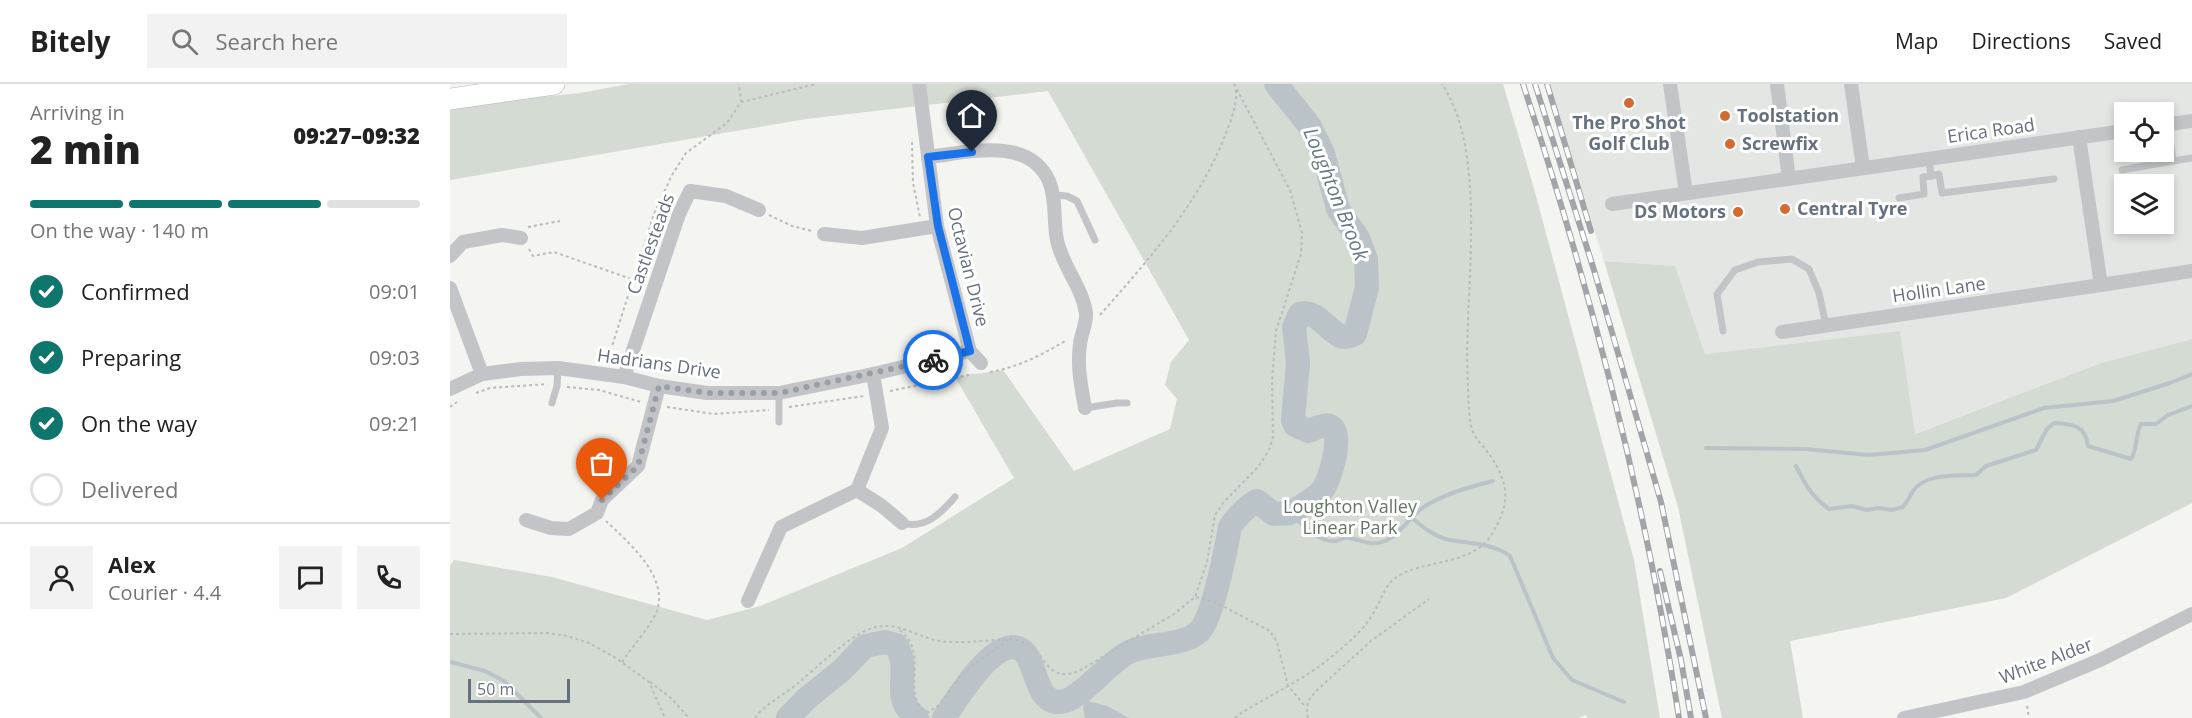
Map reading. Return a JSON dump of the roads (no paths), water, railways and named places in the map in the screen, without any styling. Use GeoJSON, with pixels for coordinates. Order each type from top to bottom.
{"type":"FeatureCollection","features":[{"type":"Feature","properties":{"kind":"main road"},"geometry":{"type":"LineString","coordinates":[[450,99],[554,84]]}},
{"type":"Feature","properties":{"kind":"street","name":"Octavian Drive"},"geometry":{"type":"LineString","coordinates":[[919,84],[938,226],[970,351]]}},
{"type":"Feature","properties":{"kind":"street"},"geometry":{"type":"LineString","coordinates":[[1670,84],[1686,193]]}},
{"type":"Feature","properties":{"kind":"street"},"geometry":{"type":"LineString","coordinates":[[1777,84],[1789,179]]}},
{"type":"Feature","properties":{"kind":"street"},"geometry":{"type":"LineString","coordinates":[[1851,84],[1863,168]]}},
{"type":"Feature","properties":{"kind":"street"},"geometry":{"type":"LineString","coordinates":[[2174,124],[2192,121]]}},
{"type":"Feature","properties":{"kind":"street","name":"Erica Road"},"geometry":{"type":"LineString","coordinates":[[1612,204],[2114,132]]}},
{"type":"Feature","properties":{"kind":"street"},"geometry":{"type":"LineString","coordinates":[[2079,137],[2101,285]]}},
{"type":"Feature","properties":{"kind":"street"},"geometry":{"type":"LineString","coordinates":[[928,157],[995,149],[1013,152],[1027,158],[1048,180],[1053,195],[1060,256],[1084,303],[1086,317],[1078,368],[1085,408]]}},
{"type":"Feature","properties":{"kind":"street","name":"Castlesteads"},"geometry":{"type":"LineString","coordinates":[[624,377],[679,214],[690,191],[726,196],[759,210]]}},
{"type":"Feature","properties":{"kind":"street"},"geometry":{"type":"LineString","coordinates":[[824,234],[862,238],[938,226]]}},
{"type":"Feature","properties":{"kind":"street"},"geometry":{"type":"LineString","coordinates":[[450,256],[463,242],[502,236],[521,238]]}},
{"type":"Feature","properties":{"kind":"street","name":"Hollin Lane"},"geometry":{"type":"LineString","coordinates":[[1782,332],[2192,271]]}},
{"type":"Feature","properties":{"kind":"street"},"geometry":{"type":"LineString","coordinates":[[450,288],[482,374]]}},
{"type":"Feature","properties":{"kind":"street"},"geometry":{"type":"LineString","coordinates":[[970,351],[979,370]]}},
{"type":"Feature","properties":{"kind":"street","name":"Hadrians Drive"},"geometry":{"type":"LineString","coordinates":[[455,394],[482,374],[521,369],[558,368],[624,377],[659,386],[707,393],[779,393],[970,351]]}},
{"type":"Feature","properties":{"kind":"street"},"geometry":{"type":"LineString","coordinates":[[748,601],[781,527],[857,490],[882,428],[873,374]]}},
{"type":"Feature","properties":{"kind":"street"},"geometry":{"type":"LineString","coordinates":[[526,520],[551,528],[569,529],[597,513],[602,500],[638,466],[659,386]]}},
{"type":"Feature","properties":{"kind":"street"},"geometry":{"type":"LineString","coordinates":[[857,490],[902,523]]}},
{"type":"Feature","properties":{"kind":"street","name":"White Alder"},"geometry":{"type":"LineString","coordinates":[[1904,718],[2024,692],[2100,660],[2192,614]]}},
{"type":"Feature","properties":{"kind":"lane"},"geometry":{"type":"LineString","coordinates":[[1929,158],[1931,176]]}},
{"type":"Feature","properties":{"kind":"lane"},"geometry":{"type":"LineString","coordinates":[[2174,160],[2192,158]]}},
{"type":"Feature","properties":{"kind":"lane"},"geometry":{"type":"LineString","coordinates":[[2122,170],[2163,162]]}},
{"type":"Feature","properties":{"kind":"lane"},"geometry":{"type":"LineString","coordinates":[[1899,198],[1924,194],[1923,177],[1939,174],[1942,192],[2054,179]]}},
{"type":"Feature","properties":{"kind":"lane"},"geometry":{"type":"LineString","coordinates":[[1053,195],[1067,196],[1077,201],[1095,240]]}},
{"type":"Feature","properties":{"kind":"lane"},"geometry":{"type":"LineString","coordinates":[[1723,331],[1717,294],[1735,270],[1758,262],[1792,259],[1809,269],[1820,293],[1826,325]]}},
{"type":"Feature","properties":{"kind":"lane"},"geometry":{"type":"LineString","coordinates":[[552,404],[557,386],[558,368]]}},
{"type":"Feature","properties":{"kind":"lane"},"geometry":{"type":"LineString","coordinates":[[779,393],[779,422]]}},
{"type":"Feature","properties":{"kind":"lane"},"geometry":{"type":"LineString","coordinates":[[1085,408],[1127,403]]}},
{"type":"Feature","properties":{"kind":"lane"},"geometry":{"type":"LineString","coordinates":[[902,523],[918,524],[934,517],[942,513],[955,497]]}},
{"type":"Feature","properties":{"kind":"waterway","name":"Loughton Brook"},"geometry":{"type":"LineString","coordinates":[[944,718],[983,665],[1003,650],[1013,647],[1021,649],[1027,656],[1044,694],[1050,700],[1060,702],[1076,695],[1129,652],[1179,641],[1196,634],[1202,628],[1211,608],[1230,527],[1239,516],[1257,501],[1274,514],[1289,513],[1315,497],[1324,487],[1334,459],[1336,438],[1330,426],[1308,431],[1295,425],[1293,420],[1298,363],[1294,327],[1300,314],[1308,313],[1340,336],[1347,337],[1355,334],[1367,287],[1366,260],[1358,238],[1338,209],[1323,153],[1309,125],[1276,84]]}},
{"type":"Feature","properties":{"kind":"waterway"},"geometry":{"type":"LineString","coordinates":[[1706,448],[1805,449],[1869,455],[1925,450],[2044,408],[2113,401],[2192,374]]}},
{"type":"Feature","properties":{"kind":"waterway"},"geometry":{"type":"LineString","coordinates":[[1796,466],[1810,490],[1829,509],[1852,506],[1867,510],[1878,508],[1892,510],[1903,507],[1918,485],[1925,481],[1933,478],[1976,475],[1986,466],[2036,450],[2047,429],[2054,423],[2077,427],[2087,439],[2088,446],[2131,459],[2141,424],[2156,424],[2168,415],[2192,406]]}},
{"type":"Feature","properties":{"kind":"waterway"},"geometry":{"type":"LineString","coordinates":[[1290,513],[1311,532],[1323,539],[1336,541],[1347,538],[1380,543],[1397,533],[1416,513],[1435,501],[1493,481]]}},
{"type":"Feature","properties":{"kind":"waterway"},"geometry":{"type":"LineString","coordinates":[[1413,519],[1445,539],[1495,548],[1510,556],[1553,658],[1572,680],[1624,702]]}},
{"type":"Feature","properties":{"kind":"waterway","name":"Loughton Brook"},"geometry":{"type":"LineString","coordinates":[[788,718],[806,699],[842,670],[865,646],[885,642],[896,645],[901,655],[904,701],[908,710],[917,718]]}},
{"type":"Feature","properties":{"kind":"waterway"},"geometry":{"type":"LineString","coordinates":[[450,662],[485,671],[504,681],[541,718]]}},
{"type":"Feature","properties":{"kind":"railway"},"geometry":{"type":"LineString","coordinates":[[1523,84],[1594,318],[1614,398],[1650,557],[1679,718]]}},
{"type":"Feature","properties":{"kind":"railway"},"geometry":{"type":"LineString","coordinates":[[1535,84],[1594,270],[1661,502],[1706,718]]}},
{"type":"Feature","properties":{"kind":"railway"},"geometry":{"type":"LineString","coordinates":[[1547,84],[1591,231]]}},
{"type":"Feature","properties":{"kind":"railway"},"geometry":{"type":"LineString","coordinates":[[1660,571],[1681,660],[1691,718]]}},
{"type":"Feature","properties":{"kind":"place","name":"The Pro Shot Golf Club"},"geometry":{"type":"Point","coordinates":[1629,103]}},
{"type":"Feature","properties":{"kind":"place","name":"Toolstation"},"geometry":{"type":"Point","coordinates":[1725,116]}},
{"type":"Feature","properties":{"kind":"place","name":"Screwfix"},"geometry":{"type":"Point","coordinates":[1730,144]}},
{"type":"Feature","properties":{"kind":"place","name":"Central Tyre"},"geometry":{"type":"Point","coordinates":[1785,209]}},
{"type":"Feature","properties":{"kind":"place","name":"DS Motors"},"geometry":{"type":"Point","coordinates":[1738,212]}},
{"type":"Feature","properties":{"kind":"park label","name":"Loughton Valley Linear Park"},"geometry":{"type":"Point","coordinates":[1350,517]}}]}
